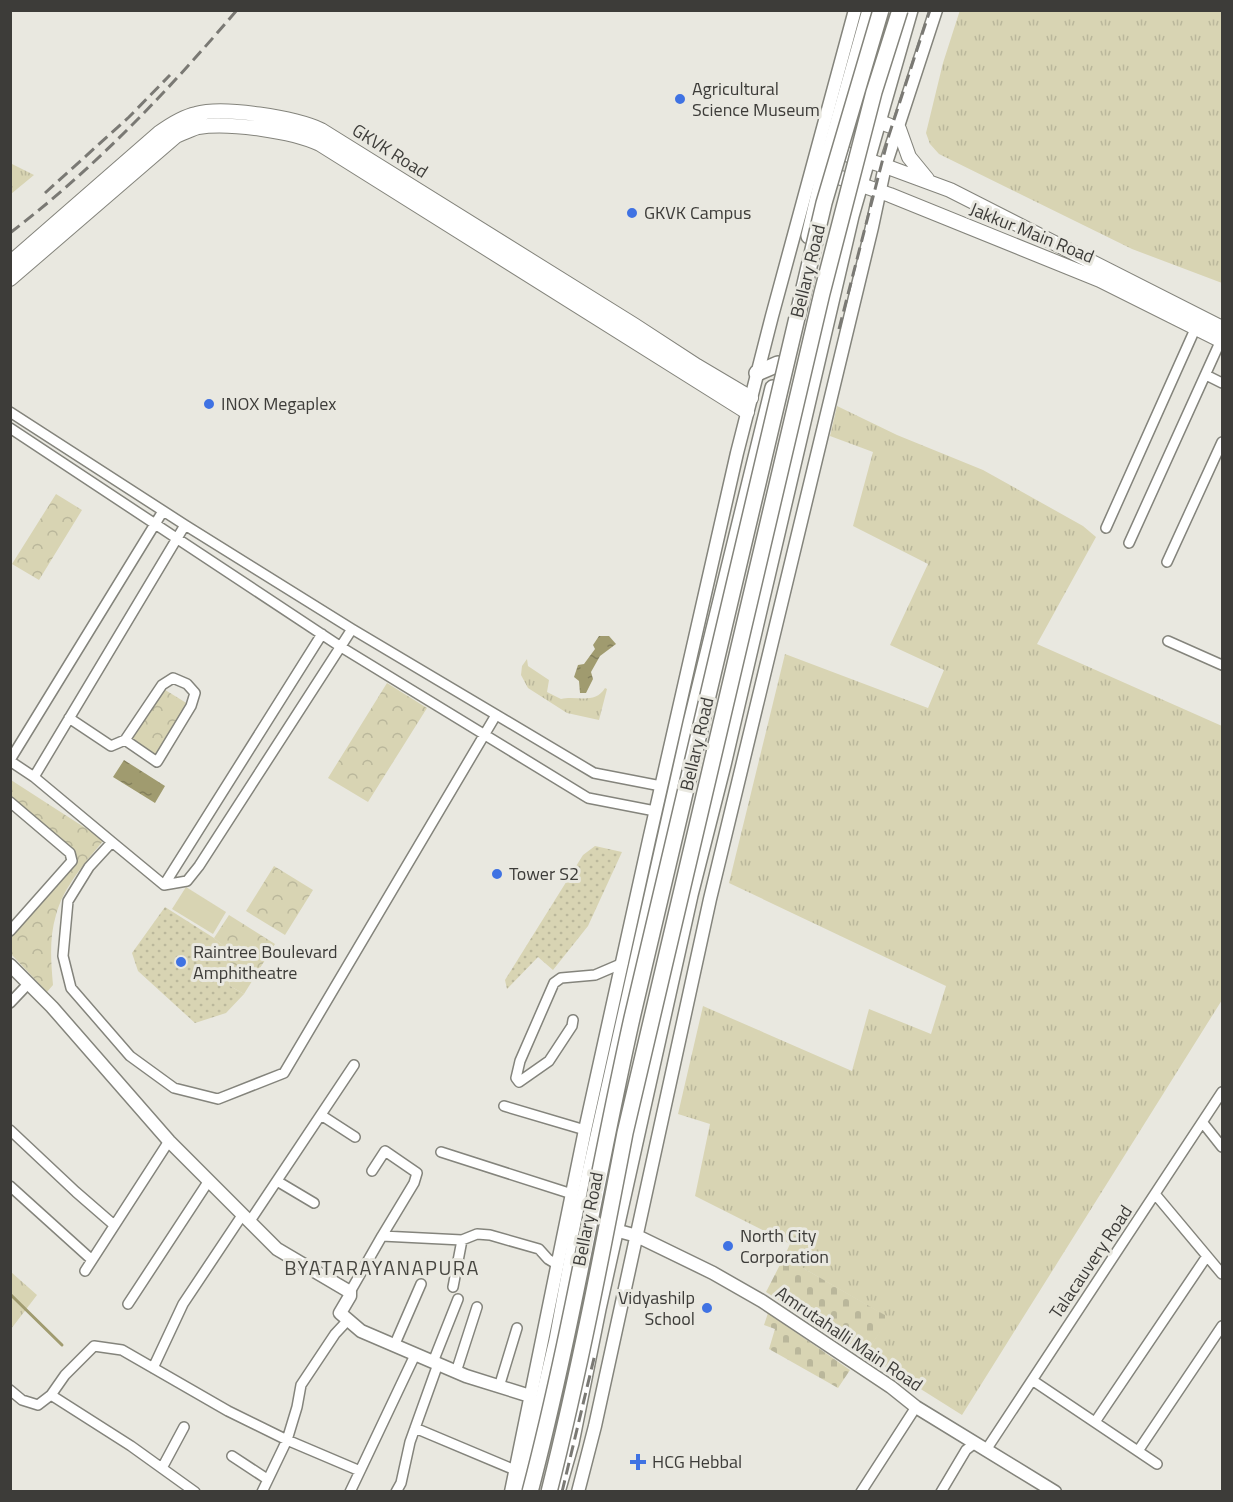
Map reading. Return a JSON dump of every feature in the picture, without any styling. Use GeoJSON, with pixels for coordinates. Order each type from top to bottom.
{"type":"FeatureCollection","features":[{"type":"Feature","properties":{"kind":"highway","name":"Bellary Road"},"geometry":{"type":"LineString","coordinates":[[521,1491],[557,1340],[579,1221],[614,1061],[691,723],[778,364],[818,170],[870,10]]}},
{"type":"Feature","properties":{"kind":"highway","name":"Bellary Road"},"geometry":{"type":"LineString","coordinates":[[530,1491],[565,1341],[604,1142],[632,1018],[824,203],[880,10]]}},
{"type":"Feature","properties":{"kind":"highway","name":"Bellary Road"},"geometry":{"type":"LineString","coordinates":[[549,1491],[599,1266],[625,1133],[822,293],[874,92],[900,10]]}},
{"type":"Feature","properties":{"kind":"highway","name":"Bellary Road"},"geometry":{"type":"LineString","coordinates":[[557,1491],[571,1443],[687,907],[723,765],[858,185],[910,10]]}},
{"type":"Feature","properties":{"kind":"highway"},"geometry":{"type":"LineString","coordinates":[[757,373],[778,364]]}},
{"type":"Feature","properties":{"kind":"highway"},"geometry":{"type":"LineString","coordinates":[[605,1045],[614,1061]]}},
{"type":"Feature","properties":{"kind":"main road","name":"GKVK Road"},"geometry":{"type":"LineString","coordinates":[[10,279],[176,136],[198,113],[228,112],[306,123],[390,171],[751,398]]}},
{"type":"Feature","properties":{"kind":"main road"},"geometry":{"type":"LineString","coordinates":[[877,121],[899,129],[909,157],[931,183]]}},
{"type":"Feature","properties":{"kind":"main road","name":"GKVK Road"},"geometry":{"type":"LineString","coordinates":[[10,263],[175,122],[189,123],[198,128],[227,126],[292,134],[320,144],[747,412]]}},
{"type":"Feature","properties":{"kind":"main road","name":"Jakkur Main Road"},"geometry":{"type":"LineString","coordinates":[[824,147],[950,190],[1222,336]]}},
{"type":"Feature","properties":{"kind":"main road","name":"Jakkur Main Road"},"geometry":{"type":"LineString","coordinates":[[818,170],[879,191],[1100,280],[1196,327],[1222,336]]}},
{"type":"Feature","properties":{"kind":"street"},"geometry":{"type":"LineString","coordinates":[[824,147],[855,10]]}},
{"type":"Feature","properties":{"kind":"street"},"geometry":{"type":"LineString","coordinates":[[578,1491],[596,1426],[710,899],[885,166],[899,129],[936,10]]}},
{"type":"Feature","properties":{"kind":"street"},"geometry":{"type":"LineString","coordinates":[[511,1491],[585,1130],[655,811],[747,412],[818,170]]}},
{"type":"Feature","properties":{"kind":"street"},"geometry":{"type":"LineString","coordinates":[[1106,528],[1196,327]]}},
{"type":"Feature","properties":{"kind":"street"},"geometry":{"type":"LineString","coordinates":[[1129,543],[1222,336]]}},
{"type":"Feature","properties":{"kind":"street"},"geometry":{"type":"LineString","coordinates":[[1206,375],[1222,383]]}},
{"type":"Feature","properties":{"kind":"street"},"geometry":{"type":"LineString","coordinates":[[10,412],[184,525],[352,629],[594,773],[661,786]]}},
{"type":"Feature","properties":{"kind":"street"},"geometry":{"type":"LineString","coordinates":[[11,430],[341,647],[588,798],[655,811]]}},
{"type":"Feature","properties":{"kind":"street"},"geometry":{"type":"LineString","coordinates":[[1167,562],[1222,442]]}},
{"type":"Feature","properties":{"kind":"street"},"geometry":{"type":"LineString","coordinates":[[163,511],[10,760],[34,777],[164,885]]}},
{"type":"Feature","properties":{"kind":"street"},"geometry":{"type":"LineString","coordinates":[[34,777],[184,525]]}},
{"type":"Feature","properties":{"kind":"street"},"geometry":{"type":"LineString","coordinates":[[164,885],[187,880],[199,866],[352,629]]}},
{"type":"Feature","properties":{"kind":"street"},"geometry":{"type":"LineString","coordinates":[[164,885],[322,634]]}},
{"type":"Feature","properties":{"kind":"street"},"geometry":{"type":"LineString","coordinates":[[1168,641],[1222,665]]}},
{"type":"Feature","properties":{"kind":"street"},"geometry":{"type":"LineString","coordinates":[[69,718],[111,746],[125,740],[162,685],[173,678],[187,684],[195,693],[191,706],[157,762],[125,740]]}},
{"type":"Feature","properties":{"kind":"street"},"geometry":{"type":"LineString","coordinates":[[112,842],[89,867],[68,901],[63,956],[72,988],[130,1056],[174,1088],[218,1098],[284,1073],[496,715]]}},
{"type":"Feature","properties":{"kind":"street"},"geometry":{"type":"LineString","coordinates":[[10,802],[73,858],[10,931]]}},
{"type":"Feature","properties":{"kind":"street"},"geometry":{"type":"LineString","coordinates":[[573,1020],[572,1026],[549,1061],[519,1082],[516,1078],[520,1061],[554,983],[561,978],[595,975],[623,963]]}},
{"type":"Feature","properties":{"kind":"street"},"geometry":{"type":"LineString","coordinates":[[10,965],[52,1007],[169,1141],[277,1249],[350,1292]]}},
{"type":"Feature","properties":{"kind":"street"},"geometry":{"type":"LineString","coordinates":[[10,1003],[28,984]]}},
{"type":"Feature","properties":{"kind":"street"},"geometry":{"type":"LineString","coordinates":[[153,1368],[183,1304],[277,1181],[354,1065]]}},
{"type":"Feature","properties":{"kind":"street","name":"Talacauvery Road"},"geometry":{"type":"LineString","coordinates":[[941,1491],[966,1450],[980,1447],[1032,1380],[1222,1092]]}},
{"type":"Feature","properties":{"kind":"street"},"geometry":{"type":"LineString","coordinates":[[504,1106],[585,1130]]}},
{"type":"Feature","properties":{"kind":"street"},"geometry":{"type":"LineString","coordinates":[[321,1115],[355,1137]]}},
{"type":"Feature","properties":{"kind":"street"},"geometry":{"type":"LineString","coordinates":[[1203,1123],[1222,1147]]}},
{"type":"Feature","properties":{"kind":"street"},"geometry":{"type":"LineString","coordinates":[[10,1130],[114,1225]]}},
{"type":"Feature","properties":{"kind":"street"},"geometry":{"type":"LineString","coordinates":[[85,1271],[169,1141]]}},
{"type":"Feature","properties":{"kind":"street"},"geometry":{"type":"LineString","coordinates":[[372,1171],[386,1151],[417,1173],[414,1183],[340,1313],[361,1331],[394,1346],[456,1372],[530,1396]]}},
{"type":"Feature","properties":{"kind":"street"},"geometry":{"type":"LineString","coordinates":[[441,1152],[572,1194]]}},
{"type":"Feature","properties":{"kind":"street"},"geometry":{"type":"LineString","coordinates":[[277,1181],[314,1203]]}},
{"type":"Feature","properties":{"kind":"street"},"geometry":{"type":"LineString","coordinates":[[128,1304],[208,1182]]}},
{"type":"Feature","properties":{"kind":"street"},"geometry":{"type":"LineString","coordinates":[[10,1186],[92,1260]]}},
{"type":"Feature","properties":{"kind":"street"},"geometry":{"type":"LineString","coordinates":[[1155,1194],[1222,1274]]}},
{"type":"Feature","properties":{"kind":"street","name":"Amrutahalli Main Road"},"geometry":{"type":"LineString","coordinates":[[579,1221],[637,1236],[713,1273],[762,1301],[891,1387],[916,1407],[1055,1491]]}},
{"type":"Feature","properties":{"kind":"street"},"geometry":{"type":"LineString","coordinates":[[382,1236],[462,1240],[477,1234],[490,1235],[539,1249],[548,1259],[558,1265]]}},
{"type":"Feature","properties":{"kind":"street"},"geometry":{"type":"LineString","coordinates":[[453,1287],[462,1240]]}},
{"type":"Feature","properties":{"kind":"street"},"geometry":{"type":"LineString","coordinates":[[1095,1422],[1207,1256]]}},
{"type":"Feature","properties":{"kind":"street"},"geometry":{"type":"LineString","coordinates":[[394,1346],[421,1284]]}},
{"type":"Feature","properties":{"kind":"street"},"geometry":{"type":"LineString","coordinates":[[396,1491],[401,1483],[410,1442],[458,1299]]}},
{"type":"Feature","properties":{"kind":"street"},"geometry":{"type":"LineString","coordinates":[[456,1372],[477,1307]]}},
{"type":"Feature","properties":{"kind":"street"},"geometry":{"type":"LineString","coordinates":[[262,1491],[287,1440],[301,1385],[335,1334],[348,1320]]}},
{"type":"Feature","properties":{"kind":"street"},"geometry":{"type":"LineString","coordinates":[[1138,1451],[1222,1326]]}},
{"type":"Feature","properties":{"kind":"street"},"geometry":{"type":"LineString","coordinates":[[499,1387],[517,1328]]}},
{"type":"Feature","properties":{"kind":"street"},"geometry":{"type":"LineString","coordinates":[[10,1390],[22,1400],[38,1405],[51,1395],[65,1375],[94,1346],[122,1350],[228,1411],[287,1440],[360,1471]]}},
{"type":"Feature","properties":{"kind":"street"},"geometry":{"type":"LineString","coordinates":[[350,1491],[415,1355]]}},
{"type":"Feature","properties":{"kind":"street"},"geometry":{"type":"LineString","coordinates":[[1032,1380],[1157,1464]]}},
{"type":"Feature","properties":{"kind":"street"},"geometry":{"type":"LineString","coordinates":[[51,1395],[195,1491]]}},
{"type":"Feature","properties":{"kind":"street"},"geometry":{"type":"LineString","coordinates":[[861,1491],[916,1407]]}},
{"type":"Feature","properties":{"kind":"street"},"geometry":{"type":"LineString","coordinates":[[162,1468],[184,1427]]}},
{"type":"Feature","properties":{"kind":"street"},"geometry":{"type":"LineString","coordinates":[[415,1428],[515,1470]]}},
{"type":"Feature","properties":{"kind":"street"},"geometry":{"type":"LineString","coordinates":[[232,1456],[267,1479]]}},
{"type":"Feature","properties":{"kind":"green space"},"geometry":{"type":"Polygon","coordinates":[[[960,10],[1222,11],[1222,283],[1132,249],[939,154],[930,144],[926,133],[943,63],[960,10]]]}},
{"type":"Feature","properties":{"kind":"green space"},"geometry":{"type":"Polygon","coordinates":[[[10,163],[34,175],[11,194],[10,194],[10,163]]]}},
{"type":"Feature","properties":{"kind":"green space"},"geometry":{"type":"Polygon","coordinates":[[[837,406],[897,435],[983,470],[1083,526],[1096,537],[1037,644],[1222,726],[1222,1000],[962,1415],[865,1354],[889,1318],[784,1257],[790,1244],[695,1196],[710,1124],[678,1114],[703,1006],[852,1071],[869,1009],[931,1034],[946,986],[729,883],[785,654],[928,708],[944,670],[890,645],[928,564],[853,526],[873,452],[830,436],[837,406]]]}},
{"type":"Feature","properties":{"kind":"green space"},"geometry":{"type":"Polygon","coordinates":[[[56,494],[82,510],[39,580],[12,564],[56,494]]]}},
{"type":"Feature","properties":{"kind":"green space"},"geometry":{"type":"Polygon","coordinates":[[[527,659],[528,666],[549,680],[547,692],[561,699],[591,698],[605,688],[607,689],[599,720],[567,713],[528,688],[521,675],[522,666],[527,659]]]}},
{"type":"Feature","properties":{"kind":"green space"},"geometry":{"type":"Polygon","coordinates":[[[387,683],[427,708],[368,802],[328,778],[387,683]]]}},
{"type":"Feature","properties":{"kind":"green space"},"geometry":{"type":"Polygon","coordinates":[[[162,688],[188,704],[156,756],[130,739],[162,688]]]}},
{"type":"Feature","properties":{"kind":"green space"},"geometry":{"type":"Polygon","coordinates":[[[11,780],[104,840],[76,875],[59,905],[51,941],[53,985],[47,992],[11,954],[10,927],[76,855],[11,800],[11,780]]]}},
{"type":"Feature","properties":{"kind":"green space"},"geometry":{"type":"Polygon","coordinates":[[[595,846],[622,852],[588,926],[553,970],[538,957],[507,989],[505,980],[583,855],[595,846]]]}},
{"type":"Feature","properties":{"kind":"green space"},"geometry":{"type":"Polygon","coordinates":[[[274,866],[313,890],[285,935],[246,911],[274,866]]]}},
{"type":"Feature","properties":{"kind":"green space"},"geometry":{"type":"Polygon","coordinates":[[[186,887],[226,912],[213,934],[172,909],[186,887]]]}},
{"type":"Feature","properties":{"kind":"green space","name":"Raintree Boulevard Amphitheatre"},"geometry":{"type":"Polygon","coordinates":[[[165,907],[225,947],[230,986],[244,994],[226,1013],[195,1023],[138,971],[132,953],[165,907]]]}},
{"type":"Feature","properties":{"kind":"green space"},"geometry":{"type":"Polygon","coordinates":[[[229,915],[275,944],[244,994],[230,986],[225,947],[214,938],[229,915]]]}},
{"type":"Feature","properties":{"kind":"green space"},"geometry":{"type":"Polygon","coordinates":[[[784,1257],[890,1318],[865,1354],[766,1292],[784,1257]]]}},
{"type":"Feature","properties":{"kind":"green space"},"geometry":{"type":"Polygon","coordinates":[[[11,1272],[37,1295],[11,1329],[11,1272]]]}},
{"type":"Feature","properties":{"kind":"green space"},"geometry":{"type":"Polygon","coordinates":[[[768,1313],[850,1370],[838,1388],[769,1349],[775,1329],[764,1325],[768,1313]]]}},
{"type":"Feature","properties":{"kind":"water"},"geometry":{"type":"Polygon","coordinates":[[[599,636],[609,636],[616,644],[600,656],[591,672],[593,679],[586,693],[580,693],[579,681],[574,677],[578,665],[584,664],[595,649],[593,645],[599,636]]]}},
{"type":"Feature","properties":{"kind":"water"},"geometry":{"type":"Polygon","coordinates":[[[124,760],[165,786],[155,803],[113,777],[124,760]]]}},
{"type":"Feature","properties":{"kind":"waterway"},"geometry":{"type":"LineString","coordinates":[[10,1294],[62,1345]]}},
{"type":"Feature","properties":{"kind":"railway"},"geometry":{"type":"LineString","coordinates":[[10,233],[72,182],[130,128],[237,10]]}},
{"type":"Feature","properties":{"kind":"railway"},"geometry":{"type":"LineString","coordinates":[[839,329],[889,135],[930,10]]}},
{"type":"Feature","properties":{"kind":"railway"},"geometry":{"type":"LineString","coordinates":[[45,193],[129,117],[170,75]]}},
{"type":"Feature","properties":{"kind":"railway"},"geometry":{"type":"LineString","coordinates":[[562,1492],[595,1354]]}},
{"type":"Feature","properties":{"kind":"place","name":"Agricultural Science Museum"},"geometry":{"type":"Point","coordinates":[680,99]}},
{"type":"Feature","properties":{"kind":"place","name":"GKVK Campus"},"geometry":{"type":"Point","coordinates":[632,213]}},
{"type":"Feature","properties":{"kind":"place","name":"INOX Megaplex"},"geometry":{"type":"Point","coordinates":[209,404]}},
{"type":"Feature","properties":{"kind":"place","name":"Tower S2"},"geometry":{"type":"Point","coordinates":[497,874]}},
{"type":"Feature","properties":{"kind":"place","name":"Raintree Boulevard Amphitheatre"},"geometry":{"type":"Point","coordinates":[181,962]}},
{"type":"Feature","properties":{"kind":"place","name":"North City Corporation"},"geometry":{"type":"Point","coordinates":[728,1246]}},
{"type":"Feature","properties":{"kind":"place","name":"Vidyashilp School"},"geometry":{"type":"Point","coordinates":[707,1308]}},
{"type":"Feature","properties":{"kind":"place","name":"HCG Hebbal"},"geometry":{"type":"Point","coordinates":[638,1462]}},
{"type":"Feature","properties":{"kind":"district","name":"BYATARAYANAPURA"},"geometry":{"type":"Point","coordinates":[382,1268]}}]}
